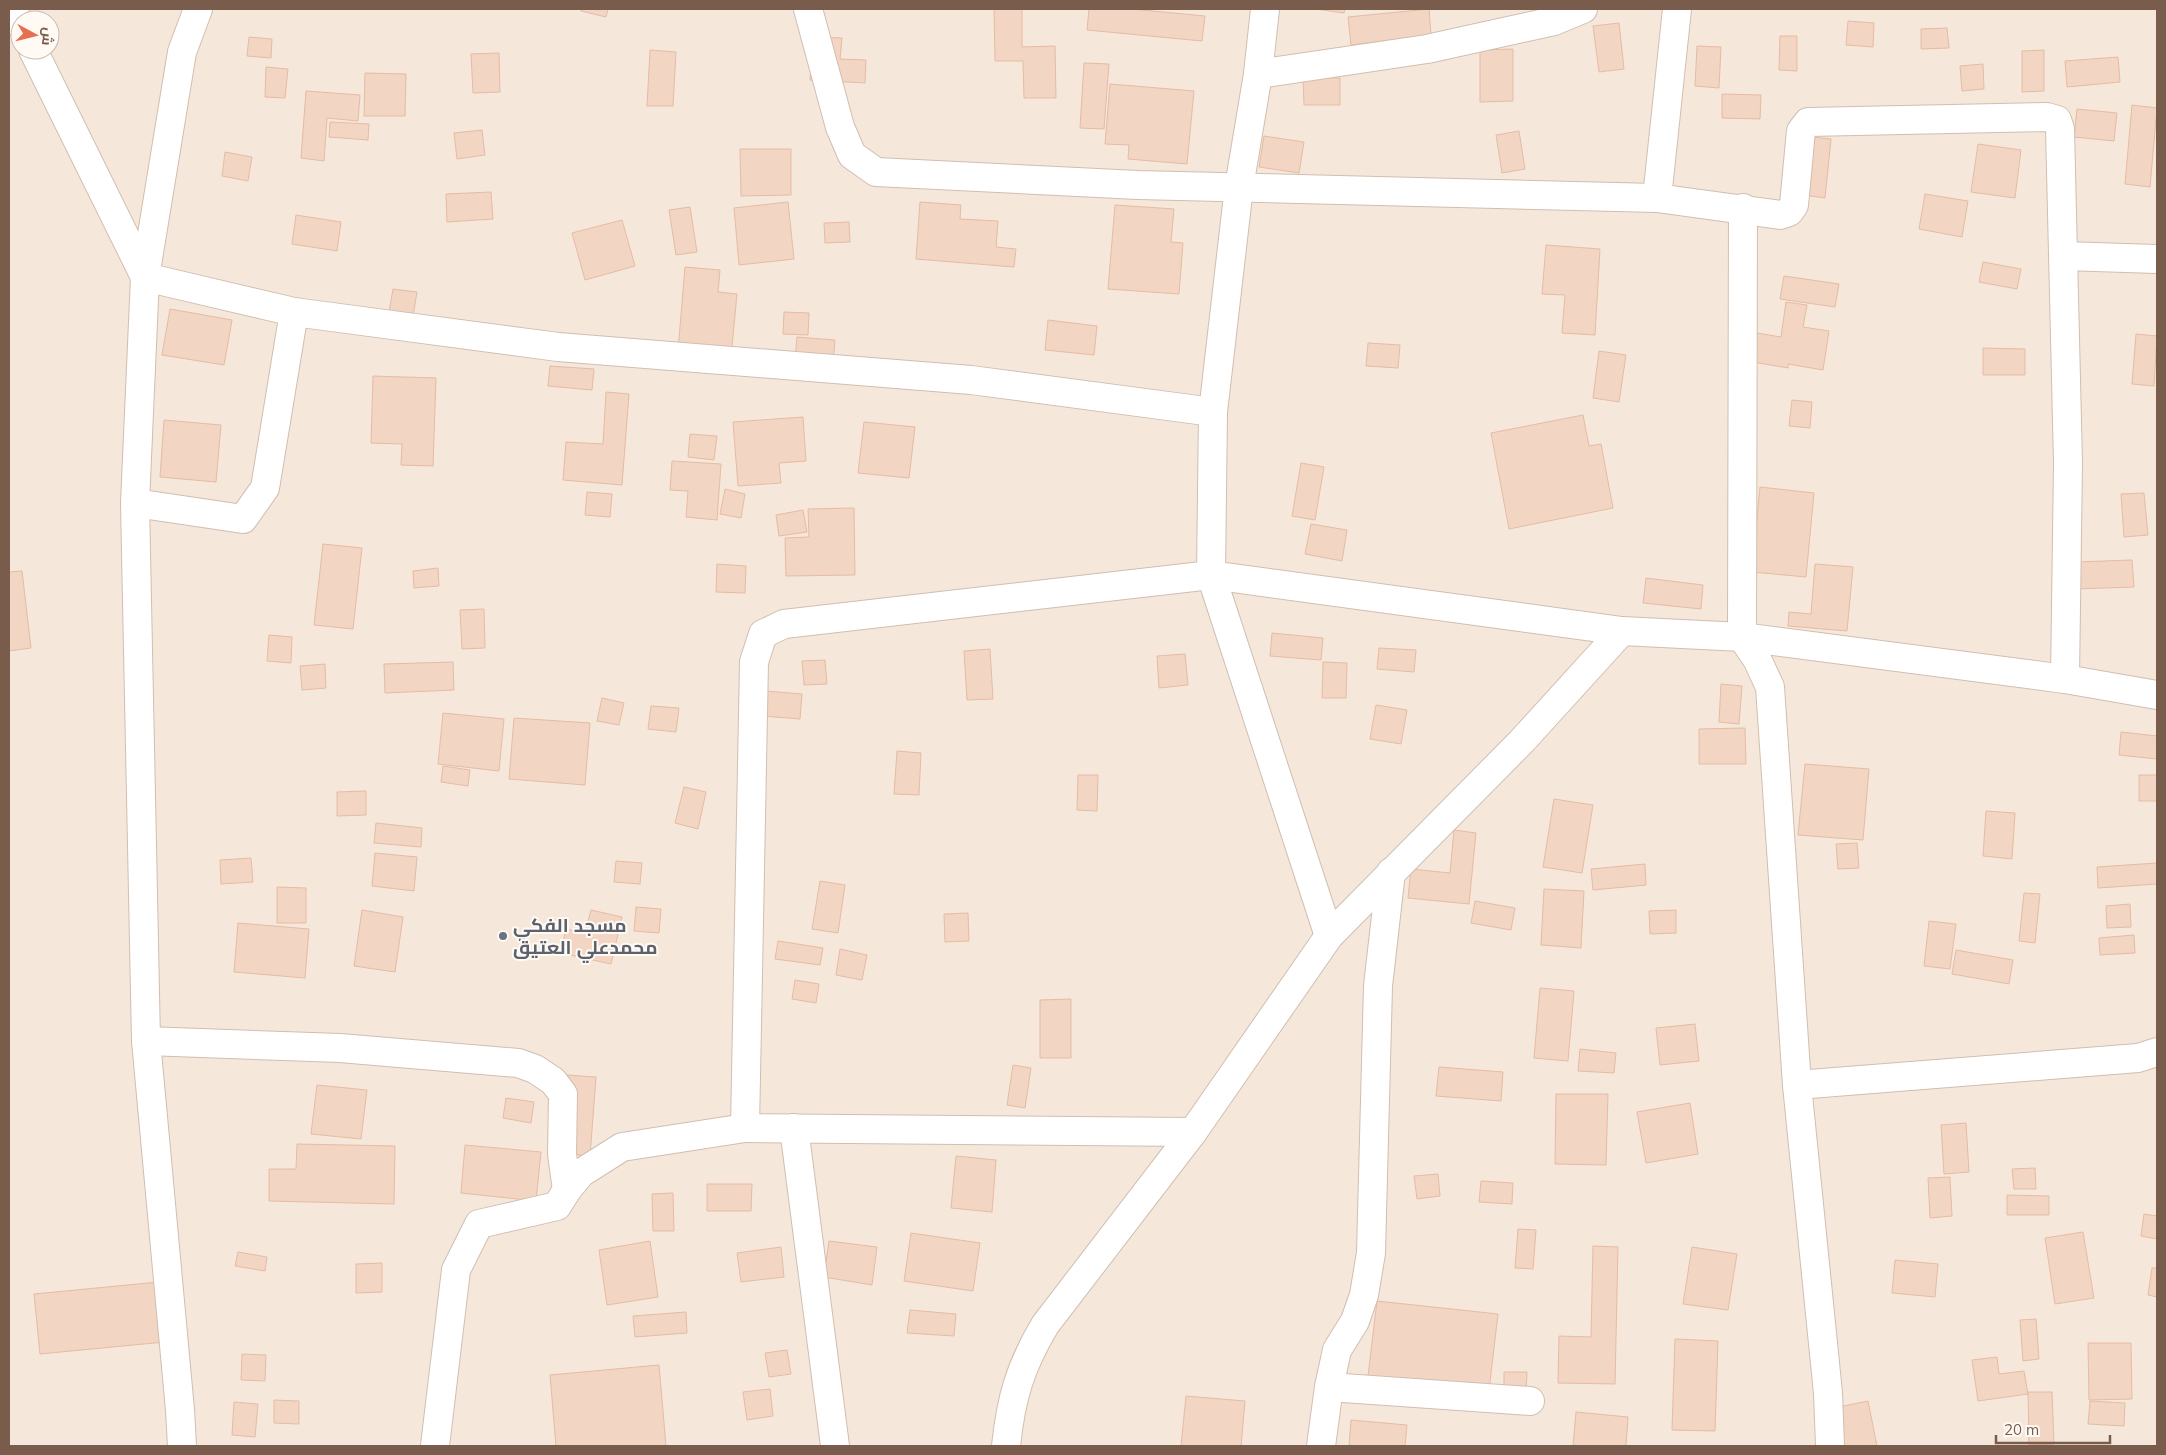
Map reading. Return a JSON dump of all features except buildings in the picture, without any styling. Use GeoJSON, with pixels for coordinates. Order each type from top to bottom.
{"type":"FeatureCollection","features":[{"type":"Feature","properties":{"kind":"street"},"geometry":{"type":"LineString","coordinates":[[182,1446],[146,1042],[135,504],[145,278],[182,52],[198,9]]}},
{"type":"Feature","properties":{"kind":"street"},"geometry":{"type":"LineString","coordinates":[[808,9],[840,128],[852,155],[876,172],[1128,185],[1657,198],[1743,208],[1780,215],[1789,212],[1794,205],[1800,141],[1802,131],[1808,122],[2047,117],[2056,120],[2060,129],[2068,463],[2065,679]]}},
{"type":"Feature","properties":{"kind":"street"},"geometry":{"type":"LineString","coordinates":[[1265,9],[1258,74],[1239,187],[1213,412],[1211,575],[1329,936]]}},
{"type":"Feature","properties":{"kind":"street"},"geometry":{"type":"LineString","coordinates":[[1258,74],[1427,49],[1554,21],[1583,9]]}},
{"type":"Feature","properties":{"kind":"street"},"geometry":{"type":"LineString","coordinates":[[1657,198],[1676,9]]}},
{"type":"Feature","properties":{"kind":"street"},"geometry":{"type":"LineString","coordinates":[[38,60],[145,278]]}},
{"type":"Feature","properties":{"kind":"street"},"geometry":{"type":"LineString","coordinates":[[1743,208],[1742,637],[1758,659],[1770,686],[1797,1085],[1828,1394],[1830,1446]]}},
{"type":"Feature","properties":{"kind":"street"},"geometry":{"type":"LineString","coordinates":[[2064,256],[2157,259]]}},
{"type":"Feature","properties":{"kind":"street"},"geometry":{"type":"LineString","coordinates":[[145,278],[294,312],[558,347],[971,380],[1213,412]]}},
{"type":"Feature","properties":{"kind":"street"},"geometry":{"type":"LineString","coordinates":[[135,504],[243,519],[254,507],[265,488],[294,312]]}},
{"type":"Feature","properties":{"kind":"street"},"geometry":{"type":"LineString","coordinates":[[745,1128],[754,662],[764,634],[784,624],[1211,575],[1622,630],[1742,637],[2065,679],[2157,695]]}},
{"type":"Feature","properties":{"kind":"street"},"geometry":{"type":"LineString","coordinates":[[1006,1446],[1012,1398],[1027,1355],[1040,1332],[1193,1132],[1329,936],[1522,741],[1622,630]]}},
{"type":"Feature","properties":{"kind":"street"},"geometry":{"type":"LineString","coordinates":[[1321,1446],[1329,1387],[1337,1350],[1355,1321],[1364,1295],[1371,1253],[1378,986],[1391,872]]}},
{"type":"Feature","properties":{"kind":"street"},"geometry":{"type":"LineString","coordinates":[[146,1042],[340,1048],[518,1063],[535,1069],[553,1081],[562,1094],[562,1154],[567,1190]]}},
{"type":"Feature","properties":{"kind":"street"},"geometry":{"type":"LineString","coordinates":[[1797,1085],[2138,1058],[2157,1052]]}},
{"type":"Feature","properties":{"kind":"street"},"geometry":{"type":"LineString","coordinates":[[435,1446],[456,1270],[479,1224],[557,1206],[581,1173],[622,1147],[745,1128],[1193,1132]]}},
{"type":"Feature","properties":{"kind":"street"},"geometry":{"type":"LineString","coordinates":[[794,1128],[835,1446]]}},
{"type":"Feature","properties":{"kind":"street"},"geometry":{"type":"LineString","coordinates":[[1329,1387],[1530,1402]]}},
{"type":"Feature","properties":{"kind":"shaded area"},"geometry":{"type":"Polygon","coordinates":[[[9,9],[2157,9],[2157,1446],[9,1446],[9,9]]]}},
{"type":"Feature","properties":{"kind":"place","name":"مسجد الفكي محمدعلي العتيق"},"geometry":{"type":"Point","coordinates":[503,936]}}]}
